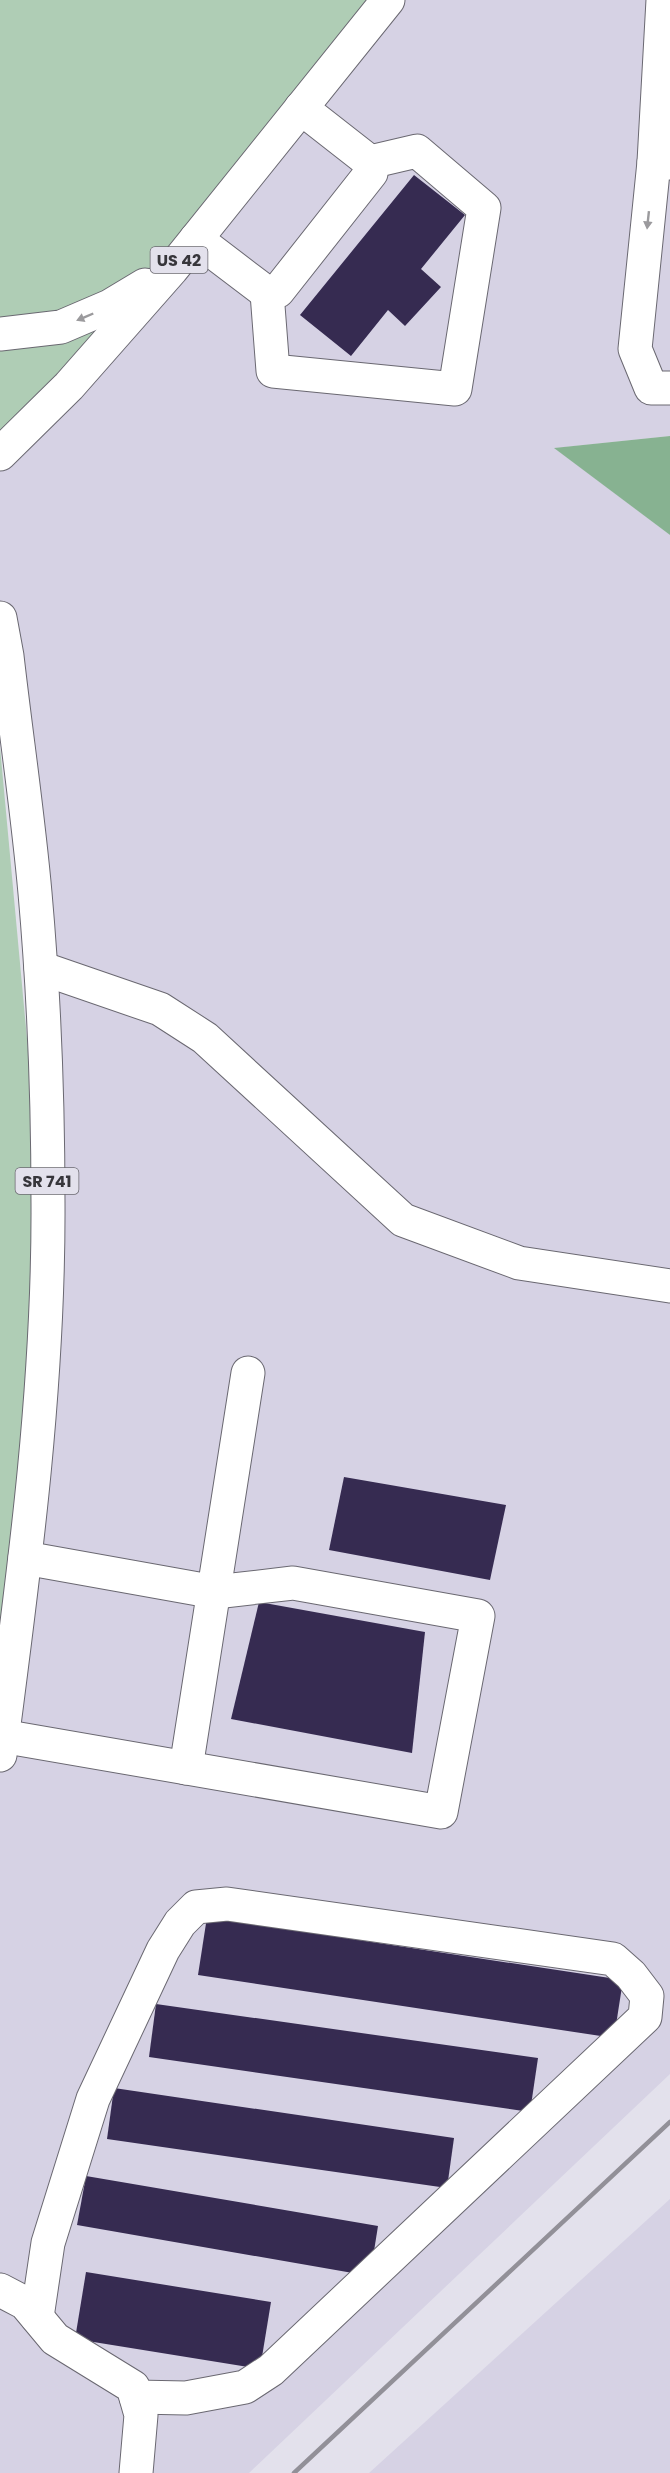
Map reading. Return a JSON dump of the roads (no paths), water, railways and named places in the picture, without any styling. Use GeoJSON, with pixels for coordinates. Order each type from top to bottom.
{"type":"FeatureCollection","features":[{"type":"Feature","properties":{"kind":"main road","name":"US 42"},"geometry":{"type":"LineString","coordinates":[[0,454],[69,386],[172,269],[388,0]]}},
{"type":"Feature","properties":{"kind":"main road"},"geometry":{"type":"LineString","coordinates":[[661,388],[635,349],[662,162],[663,0]]}},
{"type":"Feature","properties":{"kind":"main road"},"geometry":{"type":"LineString","coordinates":[[196,239],[267,293],[278,291],[371,173],[370,162],[301,108]]}},
{"type":"Feature","properties":{"kind":"main road"},"geometry":{"type":"LineString","coordinates":[[267,293],[273,371],[455,389],[484,208],[417,151],[370,162]]}},
{"type":"Feature","properties":{"kind":"main road"},"geometry":{"type":"LineString","coordinates":[[0,334],[61,327],[110,306],[172,269]]}},
{"type":"Feature","properties":{"kind":"main road","name":"SR 741"},"geometry":{"type":"LineString","coordinates":[[0,618],[7,656],[35,890],[41,969],[48,1204],[45,1334],[25,1558],[1,1745]]}},
{"type":"Feature","properties":{"kind":"main road"},"geometry":{"type":"LineString","coordinates":[[41,969],[160,1009],[205,1038],[403,1220],[519,1263],[670,1286]]}},
{"type":"Feature","properties":{"kind":"main road"},"geometry":{"type":"LineString","coordinates":[[186,1768],[248,1373]]}},
{"type":"Feature","properties":{"kind":"main road"},"geometry":{"type":"LineString","coordinates":[[1,1745],[186,1768],[441,1812],[478,1616],[293,1583],[215,1592],[25,1558]]}},
{"type":"Feature","properties":{"kind":"main road"},"geometry":{"type":"LineString","coordinates":[[38,2317],[48,2243],[93,2099],[163,1950],[180,1923],[196,1907],[227,1904],[613,1959],[631,1975],[647,1996],[645,2017],[271,2370],[245,2387],[186,2398],[136,2397]]}},
{"type":"Feature","properties":{"kind":"main road"},"geometry":{"type":"LineString","coordinates":[[0,2290],[25,2303],[55,2339],[133,2387],[141,2415],[136,2473]]}},
{"type":"Feature","properties":{"kind":"railway"},"geometry":{"type":"LineString","coordinates":[[294,2473],[670,2122]]}}]}
